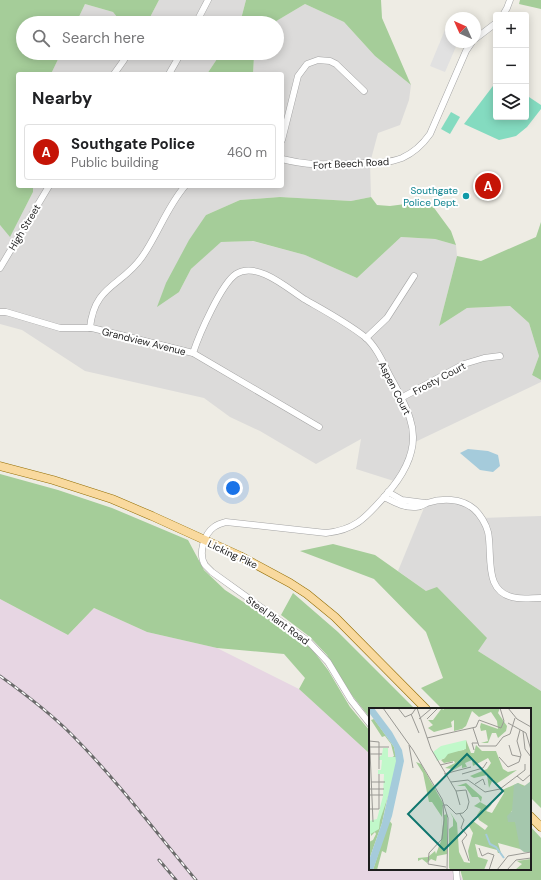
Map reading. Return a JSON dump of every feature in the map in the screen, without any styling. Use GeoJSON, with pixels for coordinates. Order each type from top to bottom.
{"type":"FeatureCollection","features":[{"type":"Feature","properties":{"kind":"main road","name":"Licking Pike"},"geometry":{"type":"LineString","coordinates":[[0,466],[53,480],[112,499],[240,556],[290,583],[307,594],[335,617],[425,708]]}},
{"type":"Feature","properties":{"kind":"main road"},"geometry":{"type":"LineString","coordinates":[[531,817],[541,827]]}},
{"type":"Feature","properties":{"kind":"street"},"geometry":{"type":"LineString","coordinates":[[200,16],[208,0]]}},
{"type":"Feature","properties":{"kind":"street"},"geometry":{"type":"LineString","coordinates":[[505,12],[510,0]]}},
{"type":"Feature","properties":{"kind":"street"},"geometry":{"type":"LineString","coordinates":[[481,34],[493,25]]}},
{"type":"Feature","properties":{"kind":"street","name":"Fort Beech Road"},"geometry":{"type":"LineString","coordinates":[[284,160],[323,166],[370,164],[396,160],[408,155],[425,140],[468,48]]}},
{"type":"Feature","properties":{"kind":"street"},"geometry":{"type":"LineString","coordinates":[[284,132],[298,76],[307,64],[323,59],[330,61],[336,64],[364,91]]}},
{"type":"Feature","properties":{"kind":"street"},"geometry":{"type":"LineString","coordinates":[[115,72],[124,60]]}},
{"type":"Feature","properties":{"kind":"street"},"geometry":{"type":"LineString","coordinates":[[170,72],[177,60]]}},
{"type":"Feature","properties":{"kind":"street","name":"High Street"},"geometry":{"type":"LineString","coordinates":[[0,268],[48,188]]}},
{"type":"Feature","properties":{"kind":"street"},"geometry":{"type":"LineString","coordinates":[[90,328],[91,316],[97,301],[106,290],[131,270],[139,261],[172,203],[183,188]]}},
{"type":"Feature","properties":{"kind":"street","name":"Aspen Court"},"geometry":{"type":"LineString","coordinates":[[193,353],[211,310],[227,282],[237,274],[248,271],[259,272],[273,278],[304,299],[344,322],[366,338],[375,349],[401,398],[411,420],[413,431],[408,464],[397,482],[360,522],[349,528],[338,532],[326,533],[226,522],[213,527],[205,541]]}},
{"type":"Feature","properties":{"kind":"street"},"geometry":{"type":"LineString","coordinates":[[366,338],[389,315],[414,276]]}},
{"type":"Feature","properties":{"kind":"street","name":"Grandview Avenue"},"geometry":{"type":"LineString","coordinates":[[0,312],[6,312],[60,328],[90,328],[193,353],[319,427]]}},
{"type":"Feature","properties":{"kind":"street","name":"Frosty Court"},"geometry":{"type":"LineString","coordinates":[[401,398],[464,364],[484,358],[500,356]]}},
{"type":"Feature","properties":{"kind":"street"},"geometry":{"type":"LineString","coordinates":[[386,494],[408,507],[417,507],[449,500],[463,502],[474,508],[482,518],[488,532],[493,581],[498,588],[507,595],[516,598],[541,598]]}},
{"type":"Feature","properties":{"kind":"street","name":"Steel Plant Road"},"geometry":{"type":"LineString","coordinates":[[205,541],[202,556],[205,565],[212,572],[308,641],[328,662],[352,700],[369,723]]}},
{"type":"Feature","properties":{"kind":"street"},"geometry":{"type":"LineString","coordinates":[[456,870],[457,880]]}},
{"type":"Feature","properties":{"kind":"shaded area"},"geometry":{"type":"Polygon","coordinates":[[[159,0],[246,0],[242,16],[151,16],[159,0]]]}},
{"type":"Feature","properties":{"kind":"shaded area"},"geometry":{"type":"Polygon","coordinates":[[[85,4],[113,12],[116,16],[79,16],[85,4]]]}},
{"type":"Feature","properties":{"kind":"shaded area"},"geometry":{"type":"Polygon","coordinates":[[[305,4],[344,22],[375,56],[411,85],[409,100],[400,125],[378,133],[370,163],[371,197],[351,201],[280,197],[240,200],[206,215],[179,292],[191,269],[220,242],[252,241],[305,255],[357,278],[401,237],[435,239],[456,245],[457,256],[439,326],[467,308],[510,306],[529,323],[539,356],[532,375],[541,380],[541,382],[413,443],[397,482],[356,469],[361,439],[316,464],[260,431],[230,417],[204,398],[85,371],[22,330],[0,324],[0,225],[10,236],[33,192],[33,188],[284,188],[284,72],[253,72],[254,60],[284,60],[284,16],[305,4]]]}},
{"type":"Feature","properties":{"kind":"shaded area"},"geometry":{"type":"Polygon","coordinates":[[[445,30],[445,48],[455,48],[445,72],[430,66],[445,30]]]}},
{"type":"Feature","properties":{"kind":"shaded area"},"geometry":{"type":"Polygon","coordinates":[[[58,60],[216,60],[208,72],[52,72],[58,60]]]}},
{"type":"Feature","properties":{"kind":"shaded area"},"geometry":{"type":"Polygon","coordinates":[[[435,501],[463,502],[482,518],[541,516],[541,691],[478,651],[426,591],[398,571],[426,503],[435,501]]]}},
{"type":"Feature","properties":{"kind":"shaded area"},"geometry":{"type":"Polygon","coordinates":[[[0,599],[68,635],[94,608],[147,632],[217,648],[299,689],[369,753],[369,870],[458,870],[463,880],[0,880],[0,599]]]}},
{"type":"Feature","properties":{"kind":"green space"},"geometry":{"type":"Polygon","coordinates":[[[0,0],[159,0],[151,16],[116,16],[113,12],[85,4],[79,16],[16,16],[16,60],[58,60],[52,72],[16,72],[16,188],[33,188],[33,192],[10,237],[0,225],[0,0]]]}},
{"type":"Feature","properties":{"kind":"green space"},"geometry":{"type":"Polygon","coordinates":[[[246,0],[381,0],[382,18],[411,85],[375,56],[344,22],[305,4],[284,16],[242,16],[246,0]]]}},
{"type":"Feature","properties":{"kind":"green space"},"geometry":{"type":"Polygon","coordinates":[[[520,0],[541,0],[541,9],[519,4],[520,0]]]}},
{"type":"Feature","properties":{"kind":"green space"},"geometry":{"type":"Polygon","coordinates":[[[216,60],[254,60],[253,72],[208,72],[216,60]]]}},
{"type":"Feature","properties":{"kind":"green space"},"geometry":{"type":"Polygon","coordinates":[[[493,86],[493,120],[529,120],[529,97],[541,105],[541,109],[527,127],[516,136],[499,140],[464,124],[493,86]]]}},
{"type":"Feature","properties":{"kind":"green space"},"geometry":{"type":"Polygon","coordinates":[[[451,112],[460,117],[450,134],[441,129],[451,112]]]}},
{"type":"Feature","properties":{"kind":"green space"},"geometry":{"type":"Polygon","coordinates":[[[280,197],[351,201],[371,197],[377,205],[390,206],[429,201],[451,231],[456,245],[435,239],[401,237],[357,278],[305,255],[253,241],[221,242],[191,269],[179,292],[157,307],[166,283],[189,240],[206,215],[240,200],[280,197]]]}},
{"type":"Feature","properties":{"kind":"green space"},"geometry":{"type":"Polygon","coordinates":[[[541,222],[541,380],[532,375],[539,356],[529,323],[510,306],[467,308],[439,326],[457,256],[481,261],[536,237],[541,222]]]}},
{"type":"Feature","properties":{"kind":"green space"},"geometry":{"type":"Polygon","coordinates":[[[0,474],[58,490],[112,508],[188,540],[204,570],[225,590],[277,624],[305,640],[328,670],[350,707],[369,730],[369,753],[299,689],[305,678],[284,654],[217,648],[147,632],[94,608],[68,635],[0,599],[0,474]]]}},
{"type":"Feature","properties":{"kind":"green space"},"geometry":{"type":"Polygon","coordinates":[[[333,544],[375,555],[426,591],[437,587],[487,638],[478,651],[541,691],[541,808],[531,798],[531,708],[441,708],[421,688],[443,678],[426,632],[374,579],[300,551],[333,544]]]}},
{"type":"Feature","properties":{"kind":"green space"},"geometry":{"type":"Polygon","coordinates":[[[293,593],[338,632],[414,708],[369,708],[369,717],[351,694],[327,655],[310,637],[281,615],[293,593]]]}},
{"type":"Feature","properties":{"kind":"green space"},"geometry":{"type":"Polygon","coordinates":[[[531,827],[541,838],[541,880],[463,880],[460,870],[531,870],[531,827]]]}},
{"type":"Feature","properties":{"kind":"water"},"geometry":{"type":"Polygon","coordinates":[[[468,449],[488,451],[498,455],[500,466],[493,472],[480,470],[460,453],[468,449]]]}},
{"type":"Feature","properties":{"kind":"railway"},"geometry":{"type":"LineString","coordinates":[[0,676],[28,696],[63,726],[88,751],[120,787],[196,880]]}},
{"type":"Feature","properties":{"kind":"railway"},"geometry":{"type":"LineString","coordinates":[[159,860],[176,880]]}},
{"type":"Feature","properties":{"kind":"place","name":"Southgate Police"},"geometry":{"type":"Point","coordinates":[488,186]}},
{"type":"Feature","properties":{"kind":"place","name":"Southgate Police Dept."},"geometry":{"type":"Point","coordinates":[466,196]}}]}
